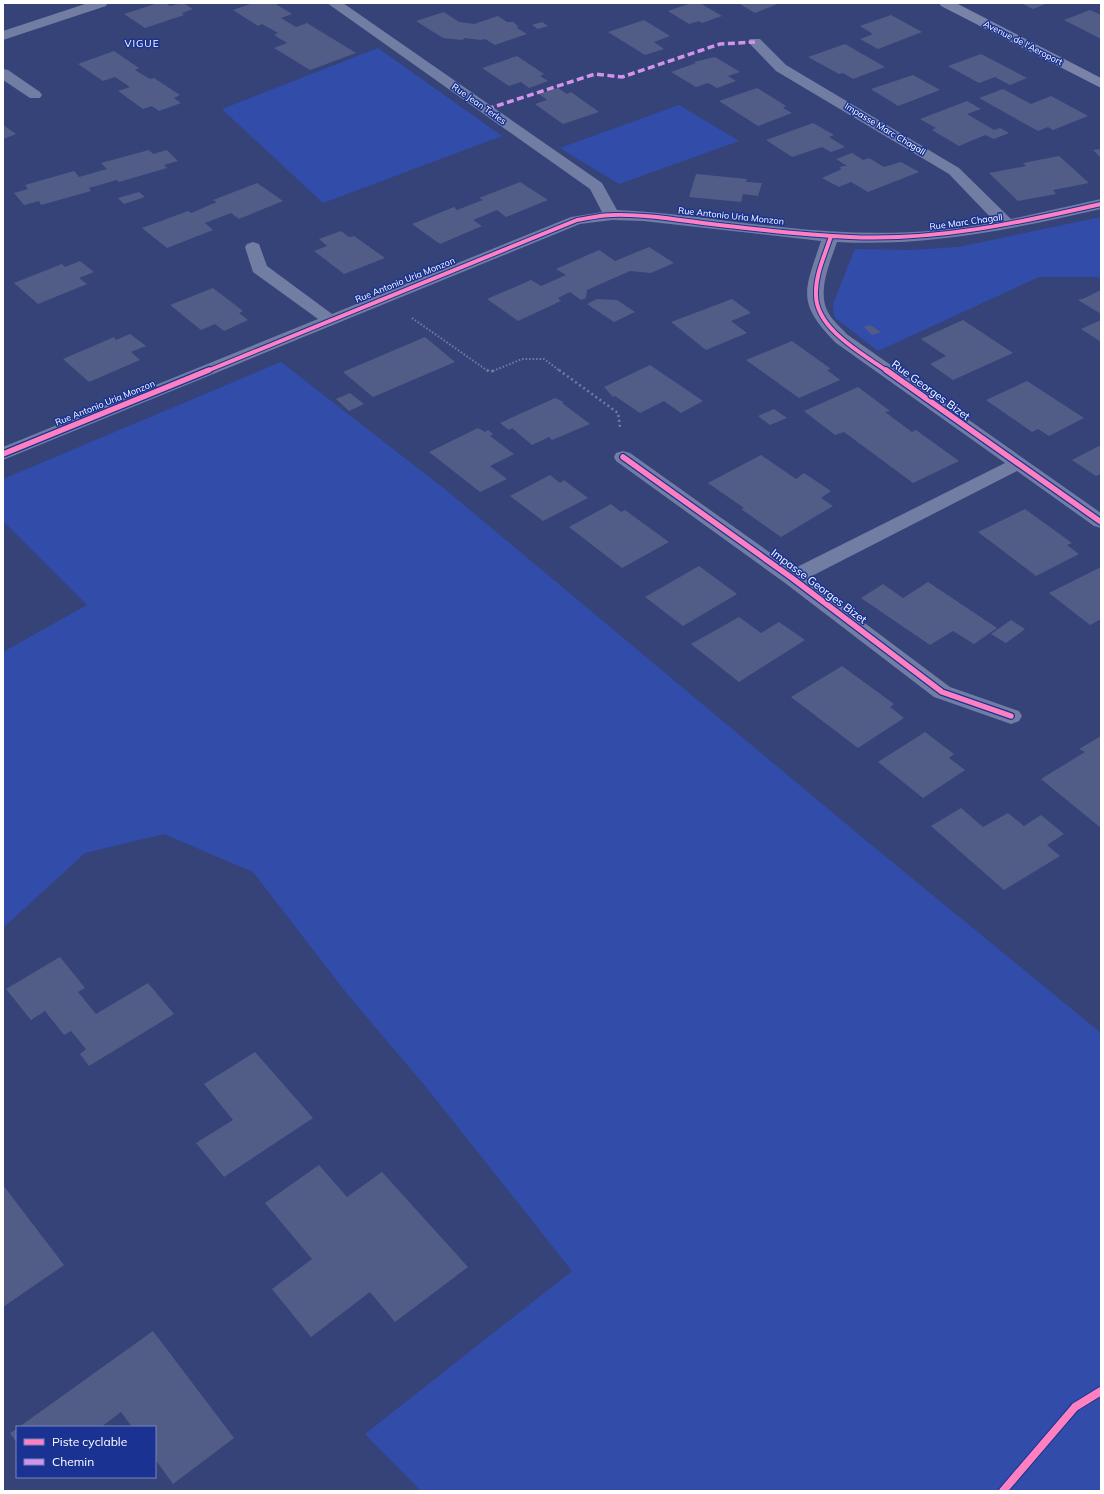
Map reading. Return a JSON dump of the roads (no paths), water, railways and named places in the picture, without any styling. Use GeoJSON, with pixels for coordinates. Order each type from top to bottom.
{"type":"FeatureCollection","features":[{"type":"Feature","properties":{"kind":"street"},"geometry":{"type":"LineString","coordinates":[[3,36],[101,3]]}},
{"type":"Feature","properties":{"kind":"street","name":"Rue Jean Terles"},"geometry":{"type":"LineString","coordinates":[[334,3],[596,186],[612,215]]}},
{"type":"Feature","properties":{"kind":"street","name":"Avenue de l'Aeroport"},"geometry":{"type":"LineString","coordinates":[[946,3],[1101,84]]}},
{"type":"Feature","properties":{"kind":"street","name":"Impasse Marc Chagall"},"geometry":{"type":"LineString","coordinates":[[755,42],[781,68],[954,171],[1007,225]]}},
{"type":"Feature","properties":{"kind":"street"},"geometry":{"type":"LineString","coordinates":[[3,73],[35,95]]}},
{"type":"Feature","properties":{"kind":"street","name":"Rue Marc Chagall"},"geometry":{"type":"LineString","coordinates":[[831,236],[880,238],[949,235],[1007,225],[1101,204]]}},
{"type":"Feature","properties":{"kind":"street","name":"Rue Antonio Uria Monzon"},"geometry":{"type":"LineString","coordinates":[[3,454],[577,220],[612,215],[643,216],[831,236]]}},
{"type":"Feature","properties":{"kind":"street","name":"Rue Georges Bizet"},"geometry":{"type":"LineString","coordinates":[[831,236],[818,278],[816,304],[825,322],[842,339],[1101,522]]}},
{"type":"Feature","properties":{"kind":"street"},"geometry":{"type":"LineString","coordinates":[[253,248],[259,268],[330,320]]}},
{"type":"Feature","properties":{"kind":"street","name":"Impasse Georges Bizet"},"geometry":{"type":"LineString","coordinates":[[623,457],[792,578],[942,692],[1011,716]]}},
{"type":"Feature","properties":{"kind":"street","name":"Impasse Georges Bizet"},"geometry":{"type":"LineString","coordinates":[[792,578],[1017,464]]}},
{"type":"Feature","properties":{"kind":"district","name":"VIGUE"},"geometry":{"type":"Point","coordinates":[142,43]}}]}
